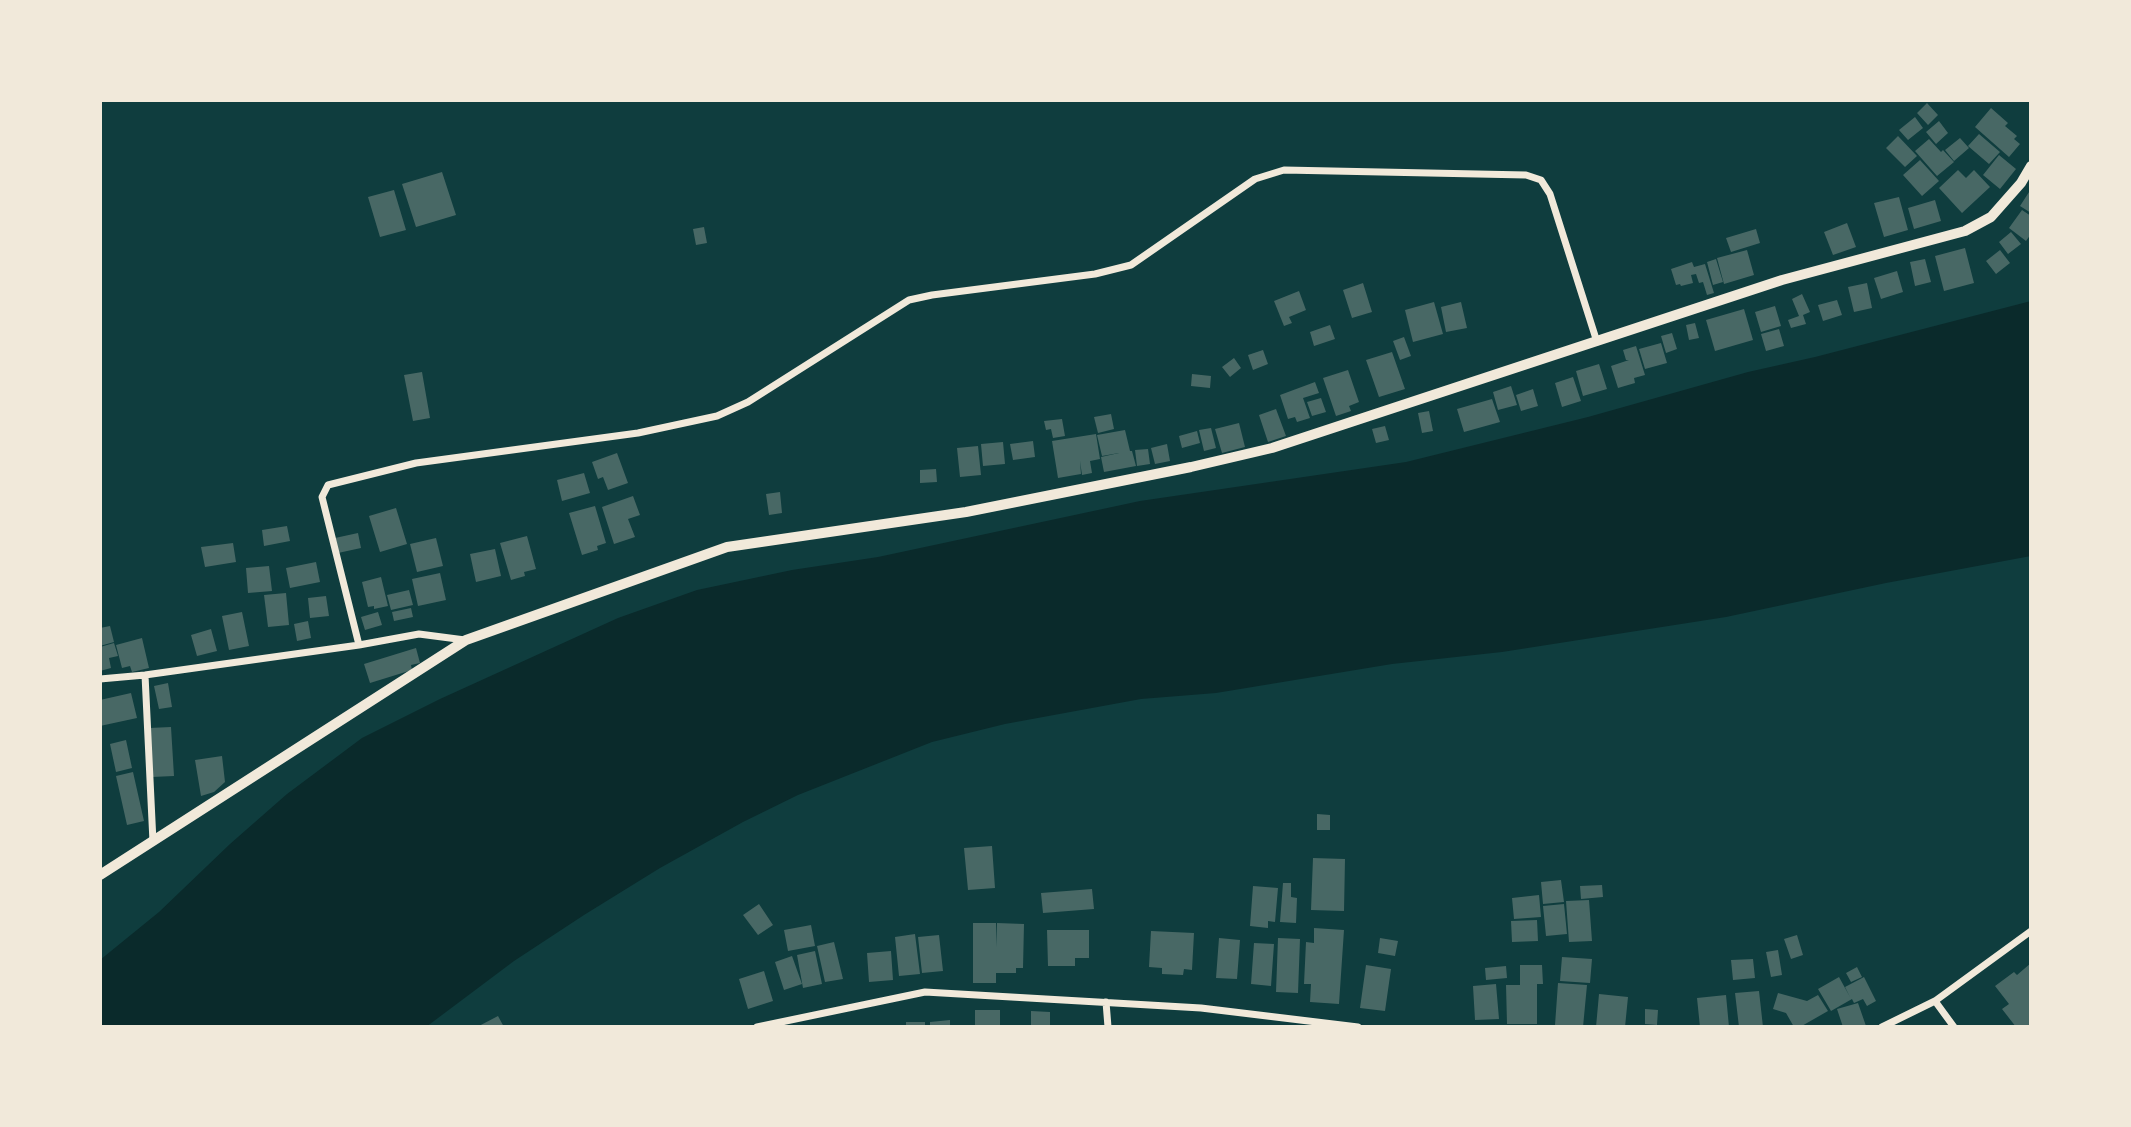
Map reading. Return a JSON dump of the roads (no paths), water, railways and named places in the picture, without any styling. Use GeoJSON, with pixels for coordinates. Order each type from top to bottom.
{"type":"FeatureCollection","features":[{"type":"Feature","properties":{"kind":"street"},"geometry":{"type":"LineString","coordinates":[[100,875],[466,640],[727,547],[966,512],[1272,448],[1829,266],[1965,230],[1991,217],[2021,183],[2031,166]]}},
{"type":"Feature","properties":{"kind":"street"},"geometry":{"type":"LineString","coordinates":[[359,645],[322,497],[328,485],[416,463],[638,433],[717,416],[748,402],[909,300],[1095,274],[1131,265],[1255,179],[1284,170],[1526,175],[1541,180],[1550,194],[1597,342]]}},
{"type":"Feature","properties":{"kind":"street"},"geometry":{"type":"LineString","coordinates":[[100,679],[359,645],[419,634],[466,640]]}},
{"type":"Feature","properties":{"kind":"street"},"geometry":{"type":"LineString","coordinates":[[145,675],[153,842]]}},
{"type":"Feature","properties":{"kind":"street"},"geometry":{"type":"LineString","coordinates":[[1882,1027],[1936,1001],[2031,931]]}},
{"type":"Feature","properties":{"kind":"street"},"geometry":{"type":"LineString","coordinates":[[757,1027],[925,992],[1200,1008],[1358,1027]]}},
{"type":"Feature","properties":{"kind":"street"},"geometry":{"type":"LineString","coordinates":[[1936,1001],[1954,1027]]}},
{"type":"Feature","properties":{"kind":"street"},"geometry":{"type":"LineString","coordinates":[[1107,1002],[1108,1027]]}},
{"type":"Feature","properties":{"kind":"water"},"geometry":{"type":"Polygon","coordinates":[[[2031,301],[2031,556],[1726,617],[1502,652],[1392,664],[1216,693],[1141,699],[1005,724],[932,742],[798,795],[743,822],[660,868],[584,915],[514,961],[426,1027],[100,1027],[100,960],[159,912],[287,794],[362,738],[440,699],[618,618],[697,590],[792,570],[878,557],[1140,501],[1406,462],[2031,301]]]}}]}
